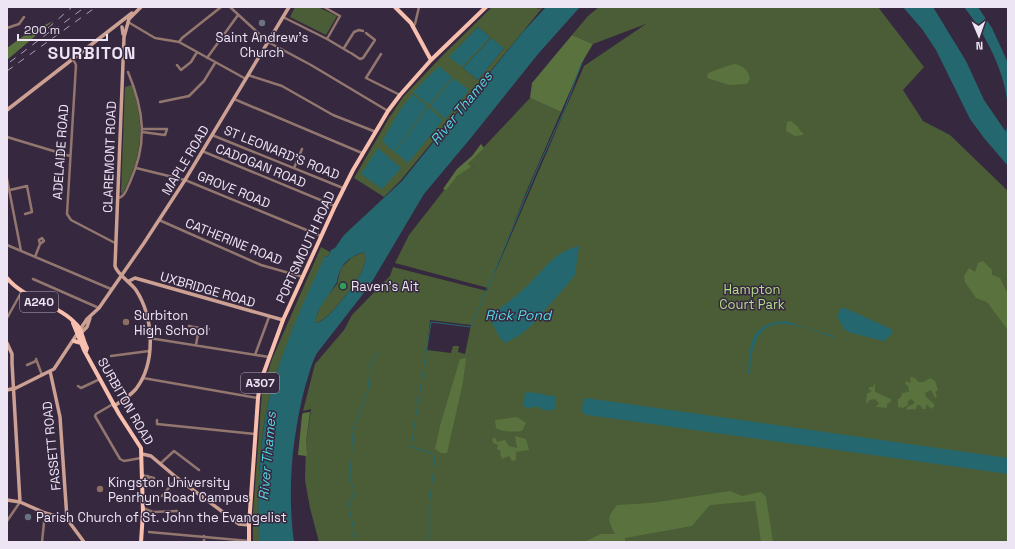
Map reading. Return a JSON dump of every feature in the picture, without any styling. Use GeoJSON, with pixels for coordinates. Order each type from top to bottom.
{"type":"FeatureCollection","features":[{"type":"Feature","properties":{"kind":"main road"},"geometry":{"type":"LineString","coordinates":[[395,7],[413,26],[431,60]]}},
{"type":"Feature","properties":{"kind":"main road","name":"PORTSMOUTH ROAD"},"geometry":{"type":"LineString","coordinates":[[249,542],[258,398],[269,357],[283,320],[343,188],[388,111],[431,60],[486,7]]}},
{"type":"Feature","properties":{"kind":"main road","name":"A240"},"geometry":{"type":"LineString","coordinates":[[7,278],[22,291],[62,313],[73,323],[79,333]]}},
{"type":"Feature","properties":{"kind":"main road","name":"SURBITON ROAD"},"geometry":{"type":"LineString","coordinates":[[79,333],[81,343],[124,424],[141,448],[142,456]]}},
{"type":"Feature","properties":{"kind":"main road","name":"SURBITON ROAD"},"geometry":{"type":"LineString","coordinates":[[79,333],[87,349],[86,351]]}},
{"type":"Feature","properties":{"kind":"main road"},"geometry":{"type":"LineString","coordinates":[[74,341],[81,343]]}},
{"type":"Feature","properties":{"kind":"main road","name":"A240"},"geometry":{"type":"LineString","coordinates":[[141,542],[143,508],[142,456]]}},
{"type":"Feature","properties":{"kind":"street"},"geometry":{"type":"LineString","coordinates":[[7,110],[113,28],[124,24],[134,12],[141,7]]}},
{"type":"Feature","properties":{"kind":"street"},"geometry":{"type":"LineString","coordinates":[[179,42],[221,7]]}},
{"type":"Feature","properties":{"kind":"street"},"geometry":{"type":"LineString","coordinates":[[230,7],[268,42],[311,65],[388,111]]}},
{"type":"Feature","properties":{"kind":"street","name":"MAPLE ROAD"},"geometry":{"type":"LineString","coordinates":[[79,333],[87,319],[90,318],[99,308],[185,180],[289,7]]}},
{"type":"Feature","properties":{"kind":"street"},"geometry":{"type":"LineString","coordinates":[[324,7],[340,16],[327,39]]}},
{"type":"Feature","properties":{"kind":"street"},"geometry":{"type":"LineString","coordinates":[[413,26],[419,7]]}},
{"type":"Feature","properties":{"kind":"street"},"geometry":{"type":"LineString","coordinates":[[208,58],[238,15]]}},
{"type":"Feature","properties":{"kind":"street"},"geometry":{"type":"LineString","coordinates":[[7,28],[19,24],[24,17]]}},
{"type":"Feature","properties":{"kind":"street"},"geometry":{"type":"LineString","coordinates":[[283,17],[344,48],[360,59],[364,58],[375,40],[359,30],[354,32],[344,48]]}},
{"type":"Feature","properties":{"kind":"street"},"geometry":{"type":"LineString","coordinates":[[124,24],[134,27],[155,38],[179,42],[215,63],[247,77],[282,86],[333,115],[376,132]]}},
{"type":"Feature","properties":{"kind":"street","name":"CLAREMONT ROAD"},"geometry":{"type":"LineString","coordinates":[[121,275],[115,269],[115,243],[124,24]]}},
{"type":"Feature","properties":{"kind":"street"},"geometry":{"type":"LineString","coordinates":[[177,65],[181,70],[191,62],[197,52]]}},
{"type":"Feature","properties":{"kind":"street"},"geometry":{"type":"LineString","coordinates":[[381,54],[366,78],[400,95]]}},
{"type":"Feature","properties":{"kind":"street","name":"ADELAIDE ROAD"},"geometry":{"type":"LineString","coordinates":[[73,59],[76,65],[67,205],[68,217],[115,243]]}},
{"type":"Feature","properties":{"kind":"street"},"geometry":{"type":"LineString","coordinates":[[160,102],[189,96],[204,81],[215,63]]}},
{"type":"Feature","properties":{"kind":"street"},"geometry":{"type":"LineString","coordinates":[[118,198],[124,194],[136,168],[140,155],[142,130],[138,98],[128,72]]}},
{"type":"Feature","properties":{"kind":"street"},"geometry":{"type":"LineString","coordinates":[[234,99],[363,153]]}},
{"type":"Feature","properties":{"kind":"street"},"geometry":{"type":"LineString","coordinates":[[167,129],[165,135],[142,130],[167,129]]}},
{"type":"Feature","properties":{"kind":"street","name":"ST LEONARD'S ROAD"},"geometry":{"type":"LineString","coordinates":[[212,134],[343,188]]}},
{"type":"Feature","properties":{"kind":"street"},"geometry":{"type":"LineString","coordinates":[[7,137],[70,156]]}},
{"type":"Feature","properties":{"kind":"street"},"geometry":{"type":"LineString","coordinates":[[294,168],[302,149]]}},
{"type":"Feature","properties":{"kind":"street","name":"CADOGAN ROAD"},"geometry":{"type":"LineString","coordinates":[[202,151],[335,206]]}},
{"type":"Feature","properties":{"kind":"street","name":"GROVE ROAD"},"geometry":{"type":"LineString","coordinates":[[136,168],[185,180],[322,236]]}},
{"type":"Feature","properties":{"kind":"street"},"geometry":{"type":"LineString","coordinates":[[7,179],[21,251]]}},
{"type":"Feature","properties":{"kind":"street"},"geometry":{"type":"LineString","coordinates":[[10,190],[27,186],[32,212],[25,214]]}},
{"type":"Feature","properties":{"kind":"street","name":"CATHERINE ROAD"},"geometry":{"type":"LineString","coordinates":[[159,220],[260,265],[303,277]]}},
{"type":"Feature","properties":{"kind":"street"},"geometry":{"type":"LineString","coordinates":[[35,257],[40,244]]}},
{"type":"Feature","properties":{"kind":"street"},"geometry":{"type":"LineString","coordinates":[[7,245],[111,289]]}},
{"type":"Feature","properties":{"kind":"street"},"geometry":{"type":"LineString","coordinates":[[121,275],[129,281],[137,291],[145,308],[150,338],[150,351],[143,378],[132,393],[114,405],[96,414],[98,421],[120,459],[124,461],[142,456]]}},
{"type":"Feature","properties":{"kind":"street","name":"UXBRIDGE ROAD"},"geometry":{"type":"LineString","coordinates":[[129,281],[135,278],[283,320]]}},
{"type":"Feature","properties":{"kind":"street"},"geometry":{"type":"LineString","coordinates":[[33,279],[99,308]]}},
{"type":"Feature","properties":{"kind":"street"},"geometry":{"type":"LineString","coordinates":[[7,318],[22,291]]}},
{"type":"Feature","properties":{"kind":"street"},"geometry":{"type":"LineString","coordinates":[[255,355],[269,317]]}},
{"type":"Feature","properties":{"kind":"street"},"geometry":{"type":"LineString","coordinates":[[189,326],[209,329]]}},
{"type":"Feature","properties":{"kind":"street"},"geometry":{"type":"LineString","coordinates":[[196,345],[199,328]]}},
{"type":"Feature","properties":{"kind":"street"},"geometry":{"type":"LineString","coordinates":[[65,353],[79,333]]}},
{"type":"Feature","properties":{"kind":"street"},"geometry":{"type":"LineString","coordinates":[[7,390],[56,368],[79,333]]}},
{"type":"Feature","properties":{"kind":"street"},"geometry":{"type":"LineString","coordinates":[[150,338],[269,357]]}},
{"type":"Feature","properties":{"kind":"street"},"geometry":{"type":"LineString","coordinates":[[7,343],[12,354],[20,502],[7,521]]}},
{"type":"Feature","properties":{"kind":"street"},"geometry":{"type":"LineString","coordinates":[[111,356],[150,351]]}},
{"type":"Feature","properties":{"kind":"street"},"geometry":{"type":"LineString","coordinates":[[27,365],[36,360],[42,375]]}},
{"type":"Feature","properties":{"kind":"street","name":"FASSETT ROAD"},"geometry":{"type":"LineString","coordinates":[[50,371],[60,418],[67,519]]}},
{"type":"Feature","properties":{"kind":"street"},"geometry":{"type":"LineString","coordinates":[[143,378],[258,398]]}},
{"type":"Feature","properties":{"kind":"street"},"geometry":{"type":"LineString","coordinates":[[78,386],[81,388],[100,379]]}},
{"type":"Feature","properties":{"kind":"street"},"geometry":{"type":"LineString","coordinates":[[157,420],[157,424],[255,434]]}},
{"type":"Feature","properties":{"kind":"street"},"geometry":{"type":"LineString","coordinates":[[161,463],[166,456],[174,451],[199,470]]}},
{"type":"Feature","properties":{"kind":"street","name":"SURBITON ROAD"},"geometry":{"type":"LineString","coordinates":[[142,456],[151,456],[177,478],[239,524],[249,525]]}},
{"type":"Feature","properties":{"kind":"street"},"geometry":{"type":"LineString","coordinates":[[142,475],[148,476]]}},
{"type":"Feature","properties":{"kind":"street"},"geometry":{"type":"LineString","coordinates":[[162,496],[177,478]]}},
{"type":"Feature","properties":{"kind":"street"},"geometry":{"type":"LineString","coordinates":[[7,500],[20,502],[45,513],[67,519],[80,536],[82,542]]}},
{"type":"Feature","properties":{"kind":"street"},"geometry":{"type":"LineString","coordinates":[[143,508],[152,512],[177,511]]}},
{"type":"Feature","properties":{"kind":"street"},"geometry":{"type":"LineString","coordinates":[[42,542],[45,513]]}},
{"type":"Feature","properties":{"kind":"street"},"geometry":{"type":"LineString","coordinates":[[149,532],[204,536],[249,542]]}},
{"type":"Feature","properties":{"kind":"street"},"geometry":{"type":"LineString","coordinates":[[204,536],[204,542]]}},
{"type":"Feature","properties":{"kind":"green space"},"geometry":{"type":"Polygon","coordinates":[[[295,7],[318,7],[337,16],[326,35],[290,17],[295,7]]]}},
{"type":"Feature","properties":{"kind":"green space"},"geometry":{"type":"Polygon","coordinates":[[[492,7],[536,7],[538,9],[543,7],[401,180],[384,197],[354,178],[403,97],[492,7]],[[478,27],[450,57],[490,37],[478,27]],[[491,38],[463,68],[478,80],[503,49],[491,38]]]}},
{"type":"Feature","properties":{"kind":"green space","name":"Hampton Court Park"},"geometry":{"type":"Polygon","coordinates":[[[599,7],[878,7],[924,67],[903,90],[923,121],[950,135],[1008,191],[1008,542],[319,542],[310,508],[305,480],[306,443],[311,409],[303,411],[315,364],[344,330],[352,315],[390,276],[393,267],[487,291],[488,288],[395,263],[409,235],[459,171],[472,166],[477,168],[468,164],[530,98],[561,112],[527,190],[493,277],[584,66],[646,24],[593,44],[572,35],[588,16],[599,7]],[[430,320],[427,350],[451,353],[453,346],[459,346],[458,352],[465,354],[471,325],[430,320]]]}},
{"type":"Feature","properties":{"kind":"green space"},"geometry":{"type":"Polygon","coordinates":[[[132,85],[139,114],[140,140],[135,166],[123,193],[121,193],[125,87],[132,85]]]}},
{"type":"Feature","properties":{"kind":"green space"},"geometry":{"type":"Polygon","coordinates":[[[321,247],[330,252],[328,257],[325,256],[289,339],[271,391],[261,447],[259,542],[253,542],[253,513],[262,392],[272,359],[321,247]]]}},
{"type":"Feature","properties":{"kind":"green space","name":"Raven's Ait"},"geometry":{"type":"Polygon","coordinates":[[[364,252],[364,266],[353,286],[326,318],[314,323],[321,304],[337,284],[341,268],[352,257],[364,252]]]}},
{"type":"Feature","properties":{"kind":"shaded area"},"geometry":{"type":"Polygon","coordinates":[[[53,21],[7,60],[7,48],[26,34],[53,21]]]}},
{"type":"Feature","properties":{"kind":"shaded area"},"geometry":{"type":"Polygon","coordinates":[[[572,35],[593,44],[584,59],[561,112],[530,98],[532,83],[572,35]]]}},
{"type":"Feature","properties":{"kind":"shaded area"},"geometry":{"type":"Polygon","coordinates":[[[735,64],[743,67],[747,71],[750,79],[747,84],[729,85],[707,78],[708,73],[735,64]]]}},
{"type":"Feature","properties":{"kind":"shaded area"},"geometry":{"type":"Polygon","coordinates":[[[791,121],[798,127],[803,135],[795,136],[786,131],[787,122],[791,121]]]}},
{"type":"Feature","properties":{"kind":"shaded area"},"geometry":{"type":"Polygon","coordinates":[[[481,144],[484,148],[468,164],[472,166],[457,176],[446,190],[443,189],[457,169],[472,156],[481,144]]]}},
{"type":"Feature","properties":{"kind":"shaded area"},"geometry":{"type":"Polygon","coordinates":[[[983,261],[992,270],[992,275],[1000,278],[1008,294],[1008,330],[987,302],[976,298],[965,282],[964,276],[969,268],[975,272],[978,263],[983,261]]]}},
{"type":"Feature","properties":{"kind":"shaded area"},"geometry":{"type":"Polygon","coordinates":[[[466,358],[463,382],[447,453],[441,453],[435,449],[440,426],[460,359],[466,358]]]}},
{"type":"Feature","properties":{"kind":"shaded area"},"geometry":{"type":"Polygon","coordinates":[[[910,377],[915,378],[918,382],[924,382],[930,378],[935,381],[938,390],[935,392],[937,396],[935,398],[931,390],[925,393],[926,397],[935,405],[932,409],[926,404],[926,409],[923,409],[920,405],[917,405],[915,410],[907,410],[907,407],[915,403],[912,399],[908,401],[908,405],[903,408],[898,407],[898,399],[901,397],[902,393],[909,392],[908,386],[905,384],[906,381],[911,383],[910,377]]]}},
{"type":"Feature","properties":{"kind":"shaded area"},"geometry":{"type":"Polygon","coordinates":[[[875,382],[875,392],[891,399],[891,402],[887,404],[887,408],[876,407],[879,403],[875,399],[869,400],[868,403],[866,402],[867,394],[872,391],[869,390],[869,387],[873,387],[875,382]]]}},
{"type":"Feature","properties":{"kind":"shaded area"},"geometry":{"type":"Polygon","coordinates":[[[310,412],[306,443],[307,456],[298,455],[302,415],[303,413],[310,412]]]}},
{"type":"Feature","properties":{"kind":"shaded area"},"geometry":{"type":"Polygon","coordinates":[[[517,417],[526,423],[522,431],[515,432],[496,428],[495,420],[517,417]]]}},
{"type":"Feature","properties":{"kind":"shaded area"},"geometry":{"type":"Polygon","coordinates":[[[515,436],[526,439],[529,450],[516,452],[516,460],[512,461],[509,456],[502,459],[500,454],[501,451],[497,449],[498,445],[493,443],[492,439],[495,437],[497,442],[505,440],[509,446],[517,448],[515,436]]]}},
{"type":"Feature","properties":{"kind":"shaded area"},"geometry":{"type":"Polygon","coordinates":[[[730,491],[742,496],[761,492],[766,497],[773,542],[761,542],[755,501],[710,505],[692,526],[625,538],[625,542],[584,542],[601,534],[615,534],[609,519],[611,513],[617,505],[651,503],[730,491]]]}},
{"type":"Feature","properties":{"kind":"water","name":"River Thames"},"geometry":{"type":"Polygon","coordinates":[[[546,7],[580,7],[538,54],[424,194],[370,285],[317,353],[305,387],[294,445],[291,503],[294,542],[259,542],[258,505],[261,446],[267,408],[276,374],[289,339],[325,256],[328,257],[331,250],[335,248],[344,235],[402,181],[522,33],[546,7]],[[364,252],[348,260],[340,270],[336,284],[318,312],[315,323],[320,322],[333,311],[347,294],[362,271],[365,263],[364,252]]]}},
{"type":"Feature","properties":{"kind":"water"},"geometry":{"type":"Polygon","coordinates":[[[903,7],[933,7],[966,61],[984,100],[1006,132],[1008,119],[1008,166],[970,119],[936,50],[922,29],[903,7]]]}},
{"type":"Feature","properties":{"kind":"water"},"geometry":{"type":"Polygon","coordinates":[[[964,7],[978,7],[992,28],[1008,63],[1008,107],[999,67],[980,29],[964,7]]]}},
{"type":"Feature","properties":{"kind":"water"},"geometry":{"type":"Polygon","coordinates":[[[478,27],[490,37],[462,67],[449,57],[478,27]]]}},
{"type":"Feature","properties":{"kind":"water"},"geometry":{"type":"Polygon","coordinates":[[[491,38],[504,48],[478,80],[463,68],[491,38]]]}},
{"type":"Feature","properties":{"kind":"water"},"geometry":{"type":"Polygon","coordinates":[[[439,66],[452,77],[429,105],[413,92],[439,66]]]}},
{"type":"Feature","properties":{"kind":"water"},"geometry":{"type":"Polygon","coordinates":[[[453,78],[469,90],[446,119],[430,106],[453,78]]]}},
{"type":"Feature","properties":{"kind":"water"},"geometry":{"type":"Polygon","coordinates":[[[413,94],[427,106],[394,152],[382,141],[402,107],[413,94]]]}},
{"type":"Feature","properties":{"kind":"water"},"geometry":{"type":"Polygon","coordinates":[[[428,107],[443,120],[408,163],[395,152],[428,107]]]}},
{"type":"Feature","properties":{"kind":"water"},"geometry":{"type":"Polygon","coordinates":[[[378,148],[401,168],[382,189],[361,174],[378,148]]]}},
{"type":"Feature","properties":{"kind":"water","name":"Rick Pond"},"geometry":{"type":"Polygon","coordinates":[[[579,246],[575,275],[532,325],[520,335],[505,343],[500,338],[489,317],[526,287],[556,257],[563,252],[579,246]]]}},
{"type":"Feature","properties":{"kind":"water"},"geometry":{"type":"Polygon","coordinates":[[[841,308],[845,308],[891,329],[893,333],[884,341],[851,333],[844,329],[837,316],[841,308]]]}},
{"type":"Feature","properties":{"kind":"water"},"geometry":{"type":"Polygon","coordinates":[[[785,321],[834,336],[834,338],[801,327],[787,324],[775,324],[765,329],[757,338],[752,353],[750,374],[748,374],[751,345],[758,331],[764,326],[785,321]]]}},
{"type":"Feature","properties":{"kind":"water"},"geometry":{"type":"Polygon","coordinates":[[[526,392],[544,394],[547,396],[553,395],[556,397],[555,409],[547,410],[536,406],[532,408],[524,407],[523,402],[526,392]]]}},
{"type":"Feature","properties":{"kind":"water"},"geometry":{"type":"Polygon","coordinates":[[[586,398],[1008,458],[1008,474],[587,415],[582,412],[583,400],[586,398]]]}},
{"type":"Feature","properties":{"kind":"waterway"},"geometry":{"type":"LineString","coordinates":[[429,542],[429,507],[435,458],[432,453],[411,447],[431,322],[471,327],[539,165],[564,111],[582,62]]}},
{"type":"Feature","properties":{"kind":"waterway"},"geometry":{"type":"LineString","coordinates":[[356,542],[348,502],[355,496],[350,478],[353,432],[368,390],[370,365],[379,352]]}},
{"type":"Feature","properties":{"kind":"railway"},"geometry":{"type":"LineString","coordinates":[[48,28],[72,7]]}},
{"type":"Feature","properties":{"kind":"railway"},"geometry":{"type":"LineString","coordinates":[[53,31],[85,7]]}},
{"type":"Feature","properties":{"kind":"railway"},"geometry":{"type":"LineString","coordinates":[[7,71],[96,7]]}},
{"type":"Feature","properties":{"kind":"railway"},"geometry":{"type":"LineString","coordinates":[[10,62],[56,27]]}},
{"type":"Feature","properties":{"kind":"place","name":"Saint Andrew's Church"},"geometry":{"type":"Point","coordinates":[262,23]}},
{"type":"Feature","properties":{"kind":"place","name":"Raven's Ait"},"geometry":{"type":"Point","coordinates":[343,286]}},
{"type":"Feature","properties":{"kind":"place","name":"Surbiton High School"},"geometry":{"type":"Point","coordinates":[126,322]}},
{"type":"Feature","properties":{"kind":"place","name":"Kingston University Penrhyn Road Campus"},"geometry":{"type":"Point","coordinates":[100,489]}},
{"type":"Feature","properties":{"kind":"place","name":"Parish Church of St. John the Evangelist"},"geometry":{"type":"Point","coordinates":[28,517]}},
{"type":"Feature","properties":{"kind":"district","name":"SURBITON"},"geometry":{"type":"Point","coordinates":[92,53]}}]}
